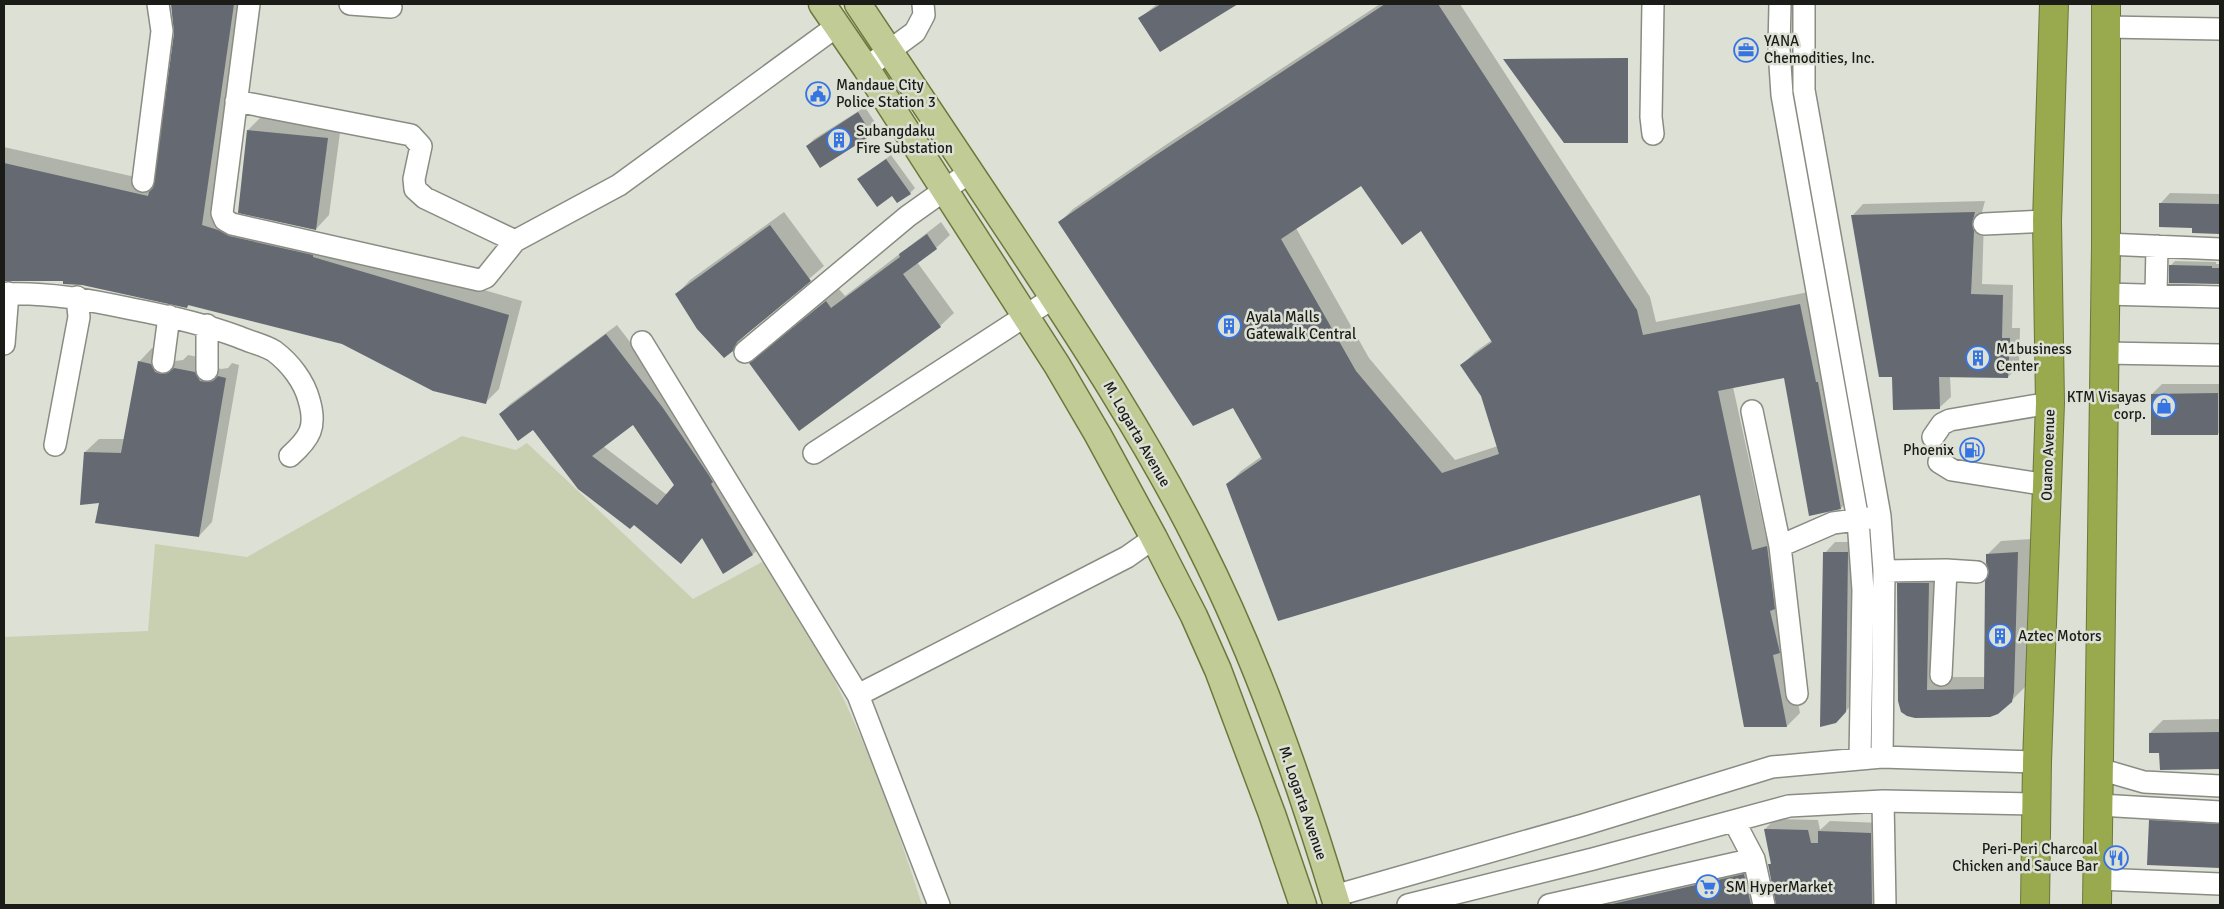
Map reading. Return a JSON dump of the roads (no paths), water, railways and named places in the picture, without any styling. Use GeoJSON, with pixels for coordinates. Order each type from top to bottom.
{"type":"FeatureCollection","features":[{"type":"Feature","properties":{"kind":"highway","name":"Ouano Avenue"},"geometry":{"type":"LineString","coordinates":[[2035,905],[2036,762],[2050,403],[2047,220],[2054,4]]}},
{"type":"Feature","properties":{"kind":"highway"},"geometry":{"type":"LineString","coordinates":[[2098,892],[2106,244],[2106,16]]}},
{"type":"Feature","properties":{"kind":"main road"},"geometry":{"type":"LineString","coordinates":[[822,4],[866,68],[1057,365],[1094,427],[1154,538],[1194,616],[1218,670],[1304,905],[1335,901]]}},
{"type":"Feature","properties":{"kind":"main road","name":"M. Logarta Avenue"},"geometry":{"type":"LineString","coordinates":[[858,4],[1053,298],[1131,420],[1198,542],[1228,604],[1259,678],[1304,803],[1335,901]]}},
{"type":"Feature","properties":{"kind":"main road"},"geometry":{"type":"LineString","coordinates":[[1194,616],[1228,604]]}},
{"type":"Feature","properties":{"kind":"street"},"geometry":{"type":"LineString","coordinates":[[143,181],[162,31],[158,4]]}},
{"type":"Feature","properties":{"kind":"street"},"geometry":{"type":"LineString","coordinates":[[249,4],[222,213],[225,220],[232,224],[479,280],[486,277],[515,242],[619,185],[837,26]]}},
{"type":"Feature","properties":{"kind":"street"},"geometry":{"type":"LineString","coordinates":[[350,4],[391,7]]}},
{"type":"Feature","properties":{"kind":"street"},"geometry":{"type":"LineString","coordinates":[[866,68],[915,32],[924,15],[923,4]]}},
{"type":"Feature","properties":{"kind":"street"},"geometry":{"type":"LineString","coordinates":[[1653,4],[1651,117],[1653,134]]}},
{"type":"Feature","properties":{"kind":"street"},"geometry":{"type":"LineString","coordinates":[[1780,4],[1782,95],[1858,520],[1863,590],[1860,758]]}},
{"type":"Feature","properties":{"kind":"street"},"geometry":{"type":"LineString","coordinates":[[1804,4],[1804,90],[1880,516],[1884,571],[1882,757]]}},
{"type":"Feature","properties":{"kind":"street"},"geometry":{"type":"LineString","coordinates":[[2106,16],[2220,29]]}},
{"type":"Feature","properties":{"kind":"street"},"geometry":{"type":"LineString","coordinates":[[1782,95],[1804,90]]}},
{"type":"Feature","properties":{"kind":"street"},"geometry":{"type":"LineString","coordinates":[[236,101],[411,135],[421,146],[414,179],[415,189],[425,198],[515,242]]}},
{"type":"Feature","properties":{"kind":"street"},"geometry":{"type":"LineString","coordinates":[[746,352],[908,216],[970,172]]}},
{"type":"Feature","properties":{"kind":"street"},"geometry":{"type":"LineString","coordinates":[[1984,224],[2047,220]]}},
{"type":"Feature","properties":{"kind":"street"},"geometry":{"type":"LineString","coordinates":[[2106,244],[2220,249]]}},
{"type":"Feature","properties":{"kind":"street"},"geometry":{"type":"LineString","coordinates":[[2156,295],[2157,246]]}},
{"type":"Feature","properties":{"kind":"street"},"geometry":{"type":"LineString","coordinates":[[4,344],[6,293],[77,297],[169,316],[207,325],[273,350],[297,374],[308,395],[313,413],[312,428],[304,444],[290,456]]}},
{"type":"Feature","properties":{"kind":"street"},"geometry":{"type":"LineString","coordinates":[[2105,294],[2220,297]]}},
{"type":"Feature","properties":{"kind":"street"},"geometry":{"type":"LineString","coordinates":[[55,445],[79,317],[77,297]]}},
{"type":"Feature","properties":{"kind":"street"},"geometry":{"type":"LineString","coordinates":[[814,453],[1053,298]]}},
{"type":"Feature","properties":{"kind":"street"},"geometry":{"type":"LineString","coordinates":[[163,362],[169,316]]}},
{"type":"Feature","properties":{"kind":"street"},"geometry":{"type":"LineString","coordinates":[[207,325],[207,370]]}},
{"type":"Feature","properties":{"kind":"street"},"geometry":{"type":"LineString","coordinates":[[642,342],[858,694],[939,905]]}},
{"type":"Feature","properties":{"kind":"street"},"geometry":{"type":"LineString","coordinates":[[2104,353],[2220,355]]}},
{"type":"Feature","properties":{"kind":"street"},"geometry":{"type":"LineString","coordinates":[[1933,438],[1942,424],[1950,420],[2050,403]]}},
{"type":"Feature","properties":{"kind":"street"},"geometry":{"type":"LineString","coordinates":[[1752,411],[1780,546],[1797,694]]}},
{"type":"Feature","properties":{"kind":"street"},"geometry":{"type":"LineString","coordinates":[[1939,462],[1952,470],[2047,485]]}},
{"type":"Feature","properties":{"kind":"street"},"geometry":{"type":"LineString","coordinates":[[1780,546],[1833,523],[1880,516]]}},
{"type":"Feature","properties":{"kind":"street"},"geometry":{"type":"LineString","coordinates":[[858,694],[1127,557],[1154,538]]}},
{"type":"Feature","properties":{"kind":"street"},"geometry":{"type":"LineString","coordinates":[[1884,571],[1946,570],[1977,572]]}},
{"type":"Feature","properties":{"kind":"street"},"geometry":{"type":"LineString","coordinates":[[1941,676],[1946,570]]}},
{"type":"Feature","properties":{"kind":"street"},"geometry":{"type":"LineString","coordinates":[[1335,901],[1772,767],[1882,757],[2036,762]]}},
{"type":"Feature","properties":{"kind":"street"},"geometry":{"type":"LineString","coordinates":[[2099,769],[2144,782],[2220,786]]}},
{"type":"Feature","properties":{"kind":"street"},"geometry":{"type":"LineString","coordinates":[[1883,801],[1885,905]]}},
{"type":"Feature","properties":{"kind":"street"},"geometry":{"type":"LineString","coordinates":[[1408,905],[1593,859],[1789,806],[1883,801],[2036,804]]}},
{"type":"Feature","properties":{"kind":"street"},"geometry":{"type":"LineString","coordinates":[[2099,805],[2220,812]]}},
{"type":"Feature","properties":{"kind":"street"},"geometry":{"type":"LineString","coordinates":[[1734,820],[1754,859],[1764,905]]}},
{"type":"Feature","properties":{"kind":"street"},"geometry":{"type":"LineString","coordinates":[[1583,825],[1593,859]]}},
{"type":"Feature","properties":{"kind":"street"},"geometry":{"type":"LineString","coordinates":[[1549,905],[1754,859]]}},
{"type":"Feature","properties":{"kind":"street"},"geometry":{"type":"LineString","coordinates":[[2098,892],[2220,884]]}},
{"type":"Feature","properties":{"kind":"place","name":"YANA Chemodities, Inc."},"geometry":{"type":"Point","coordinates":[1746,50]}},
{"type":"Feature","properties":{"kind":"place","name":"Mandaue City Police Station 3"},"geometry":{"type":"Point","coordinates":[818,94]}},
{"type":"Feature","properties":{"kind":"place","name":"Subangdaku Fire Substation"},"geometry":{"type":"Point","coordinates":[839,140]}},
{"type":"Feature","properties":{"kind":"place","name":"Ayala Malls Gatewalk Central"},"geometry":{"type":"Point","coordinates":[1229,326]}},
{"type":"Feature","properties":{"kind":"place","name":"M1business Center"},"geometry":{"type":"Point","coordinates":[1978,358]}},
{"type":"Feature","properties":{"kind":"place","name":"KTM Visayas corp."},"geometry":{"type":"Point","coordinates":[2164,406]}},
{"type":"Feature","properties":{"kind":"place","name":"Phoenix"},"geometry":{"type":"Point","coordinates":[1972,450]}},
{"type":"Feature","properties":{"kind":"place","name":"Aztec Motors"},"geometry":{"type":"Point","coordinates":[2000,636]}},
{"type":"Feature","properties":{"kind":"place","name":"Peri-Peri Charcoal Chicken and Sauce Bar"},"geometry":{"type":"Point","coordinates":[2116,858]}},
{"type":"Feature","properties":{"kind":"place","name":"SM HyperMarket"},"geometry":{"type":"Point","coordinates":[1708,887]}}]}
